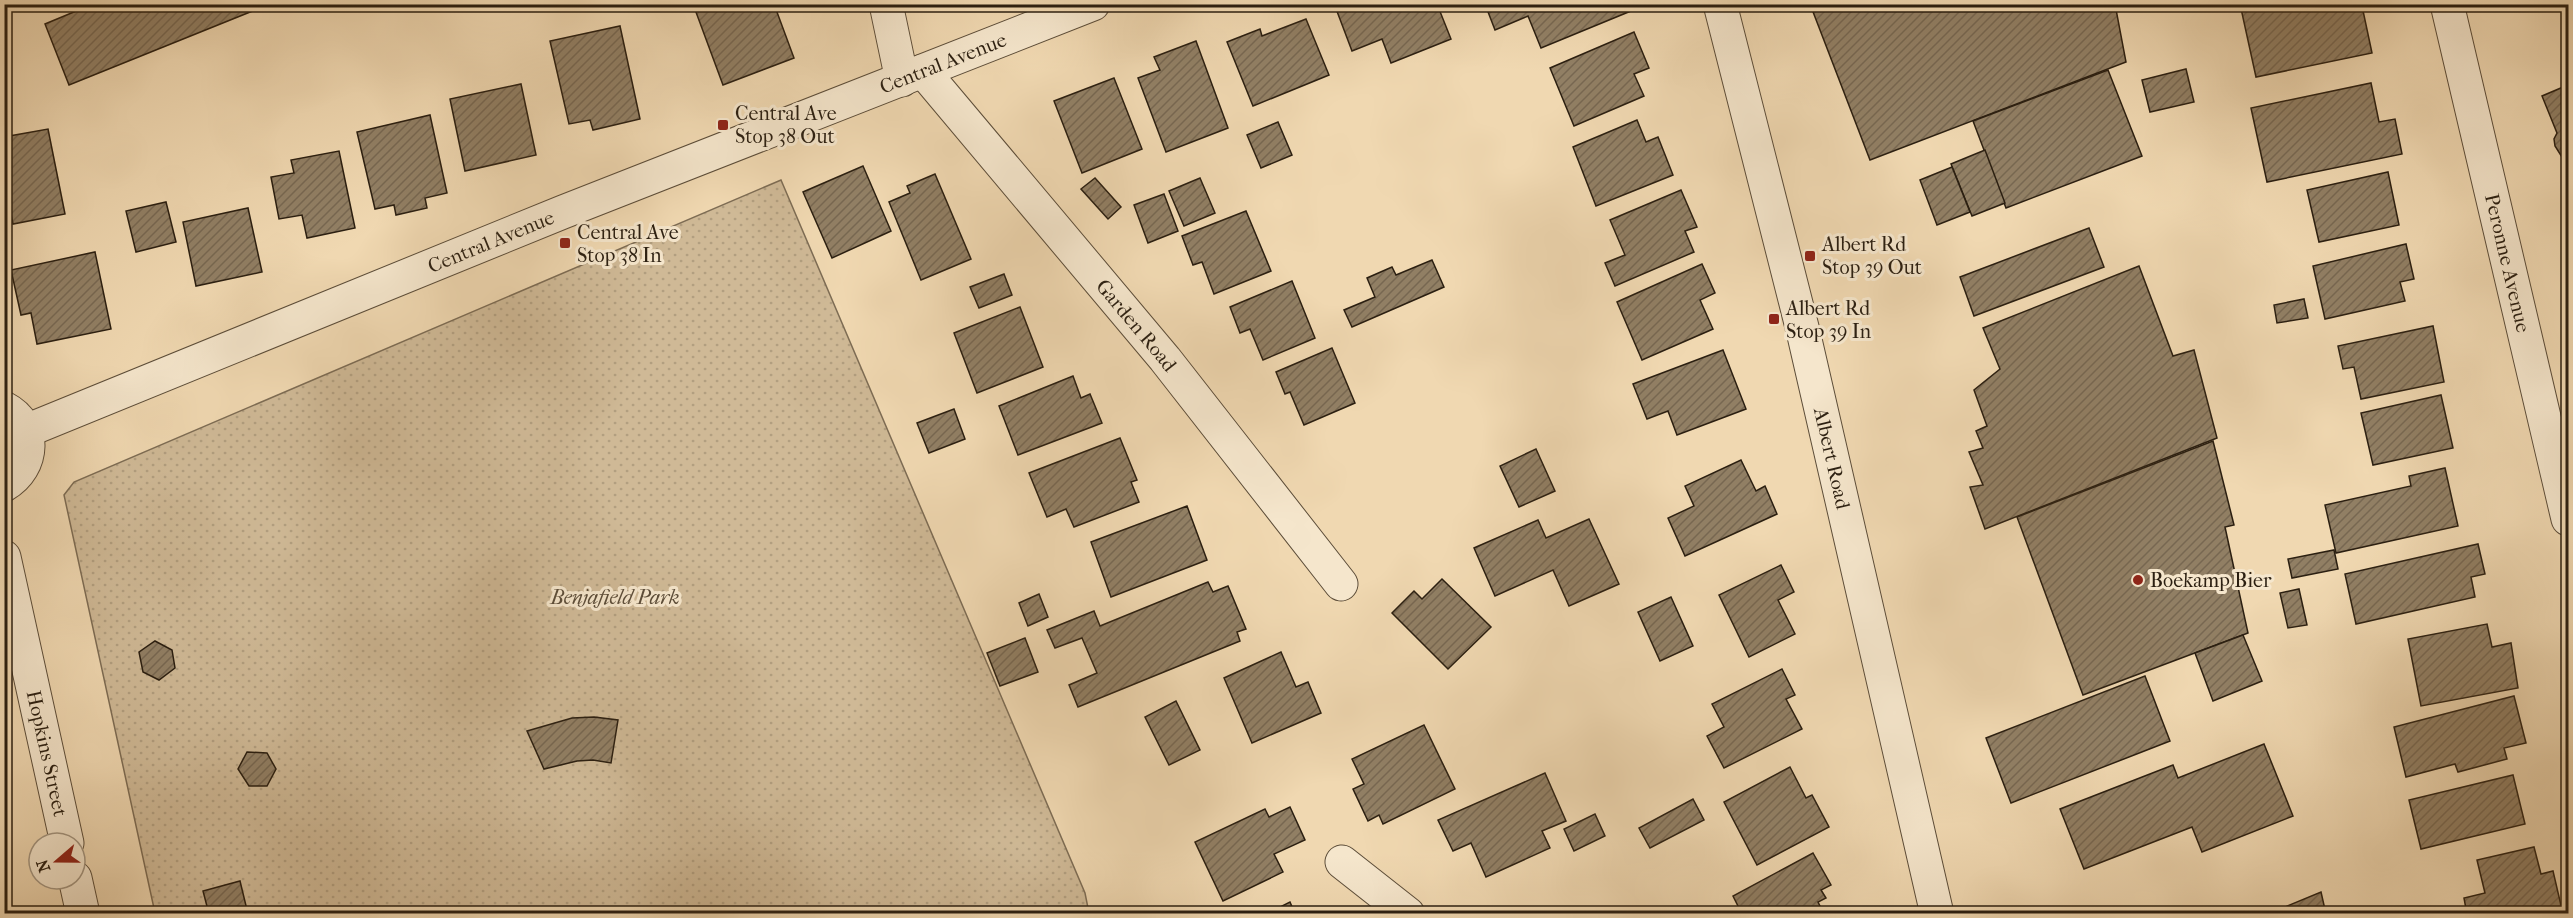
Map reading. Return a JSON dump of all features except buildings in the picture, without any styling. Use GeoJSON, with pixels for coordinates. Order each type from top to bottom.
{"type":"FeatureCollection","features":[{"type":"Feature","properties":{"kind":"street","name":"Garden Road"},"geometry":{"type":"LineString","coordinates":[[886,4],[912,76],[1166,359],[1341,584]]}},
{"type":"Feature","properties":{"kind":"street","name":"Central Avenue"},"geometry":{"type":"LineString","coordinates":[[15,419],[563,212],[1093,4]]}},
{"type":"Feature","properties":{"kind":"street","name":"Albert Road"},"geometry":{"type":"LineString","coordinates":[[1720,4],[1803,331],[1937,914]]}},
{"type":"Feature","properties":{"kind":"street","name":"Peronne Avenue"},"geometry":{"type":"LineString","coordinates":[[2447,4],[2568,519]]}},
{"type":"Feature","properties":{"kind":"street"},"geometry":{"type":"LineString","coordinates":[[4,485],[21,471],[27,460],[29,445],[15,419]]}},
{"type":"Feature","properties":{"kind":"street","name":"Hopkins Street"},"geometry":{"type":"LineString","coordinates":[[4,556],[64,831]]}},
{"type":"Feature","properties":{"kind":"street"},"geometry":{"type":"LineString","coordinates":[[1342,862],[1408,914]]}},
{"type":"Feature","properties":{"kind":"street"},"geometry":{"type":"LineString","coordinates":[[78,891],[83,914]]}},
{"type":"Feature","properties":{"kind":"green space","name":"Benjafield Park"},"geometry":{"type":"Polygon","coordinates":[[[781,180],[1085,893],[1089,913],[155,913],[64,495],[74,482],[781,180]]]}},
{"type":"Feature","properties":{"kind":"place","name":"Central Ave Stop 38 Out"},"geometry":{"type":"Point","coordinates":[723,125]}},
{"type":"Feature","properties":{"kind":"place","name":"Central Ave Stop 38 In"},"geometry":{"type":"Point","coordinates":[565,243]}},
{"type":"Feature","properties":{"kind":"place","name":"Albert Rd Stop 39 Out"},"geometry":{"type":"Point","coordinates":[1810,256]}},
{"type":"Feature","properties":{"kind":"place","name":"Albert Rd Stop 39 In"},"geometry":{"type":"Point","coordinates":[1774,319]}},
{"type":"Feature","properties":{"kind":"place","name":"Boekamp Bier"},"geometry":{"type":"Point","coordinates":[2138,580]}}]}
